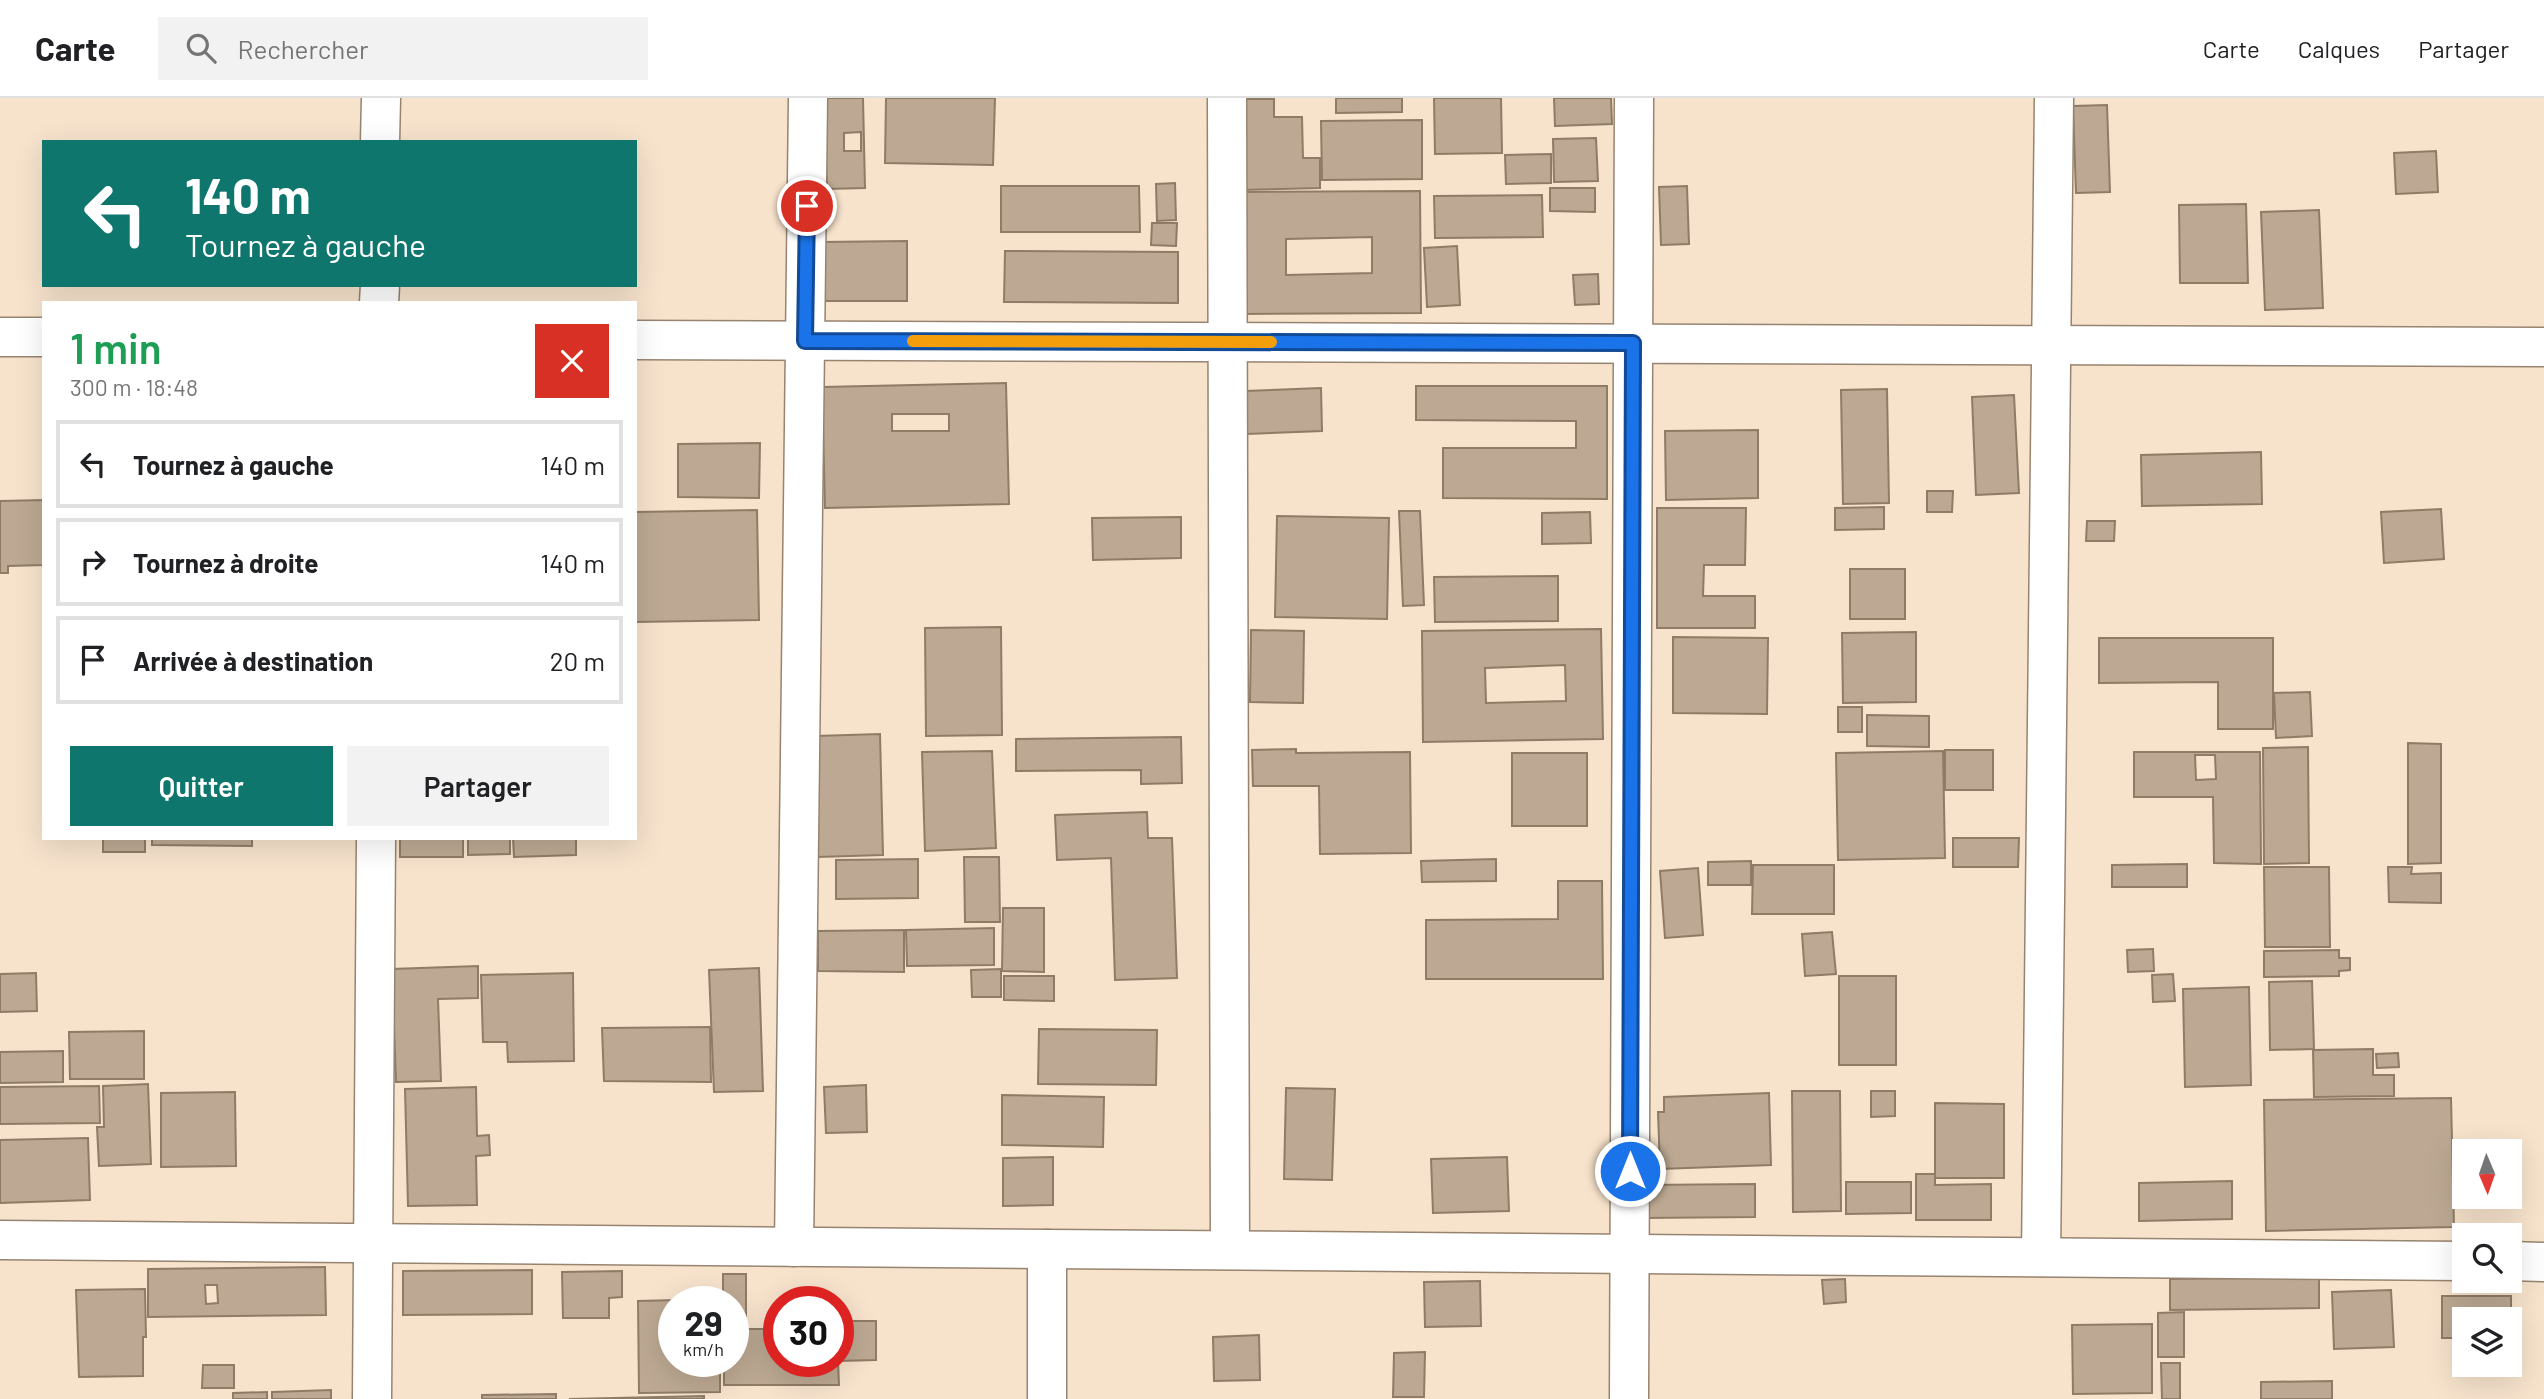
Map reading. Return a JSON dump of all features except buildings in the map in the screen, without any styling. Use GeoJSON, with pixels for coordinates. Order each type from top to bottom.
{"type":"FeatureCollection","features":[{"type":"Feature","properties":{"kind":"street"},"geometry":{"type":"LineString","coordinates":[[380,140],[381,98]]}},
{"type":"Feature","properties":{"kind":"street"},"geometry":{"type":"LineString","coordinates":[[794,1247],[808,98]]}},
{"type":"Feature","properties":{"kind":"street"},"geometry":{"type":"LineString","coordinates":[[1227,98],[1230,1250]]}},
{"type":"Feature","properties":{"kind":"street"},"geometry":{"type":"LineString","coordinates":[[1629,1399],[1634,98]]}},
{"type":"Feature","properties":{"kind":"street"},"geometry":{"type":"LineString","coordinates":[[2041,1257],[2054,98]]}},
{"type":"Feature","properties":{"kind":"street"},"geometry":{"type":"LineString","coordinates":[[0,337],[42,337]]}},
{"type":"Feature","properties":{"kind":"street"},"geometry":{"type":"LineString","coordinates":[[637,340],[2544,347]]}},
{"type":"Feature","properties":{"kind":"street"},"geometry":{"type":"LineString","coordinates":[[372,1399],[376,840]]}},
{"type":"Feature","properties":{"kind":"street"},"geometry":{"type":"LineString","coordinates":[[0,1240],[2452,1261]]}},
{"type":"Feature","properties":{"kind":"street"},"geometry":{"type":"LineString","coordinates":[[1046,1399],[1047,1249]]}},
{"type":"Feature","properties":{"kind":"street"},"geometry":{"type":"LineString","coordinates":[[2522,1261],[2544,1262]]}},
{"type":"Feature","properties":{"kind":"slow traffic"},"geometry":{"type":"LineString","coordinates":[[913,341],[1271,342]]}},
{"type":"Feature","properties":{"kind":"route"},"geometry":{"type":"LineString","coordinates":[[807,206],[805,341],[1633,343],[1630,1171]]}}]}
